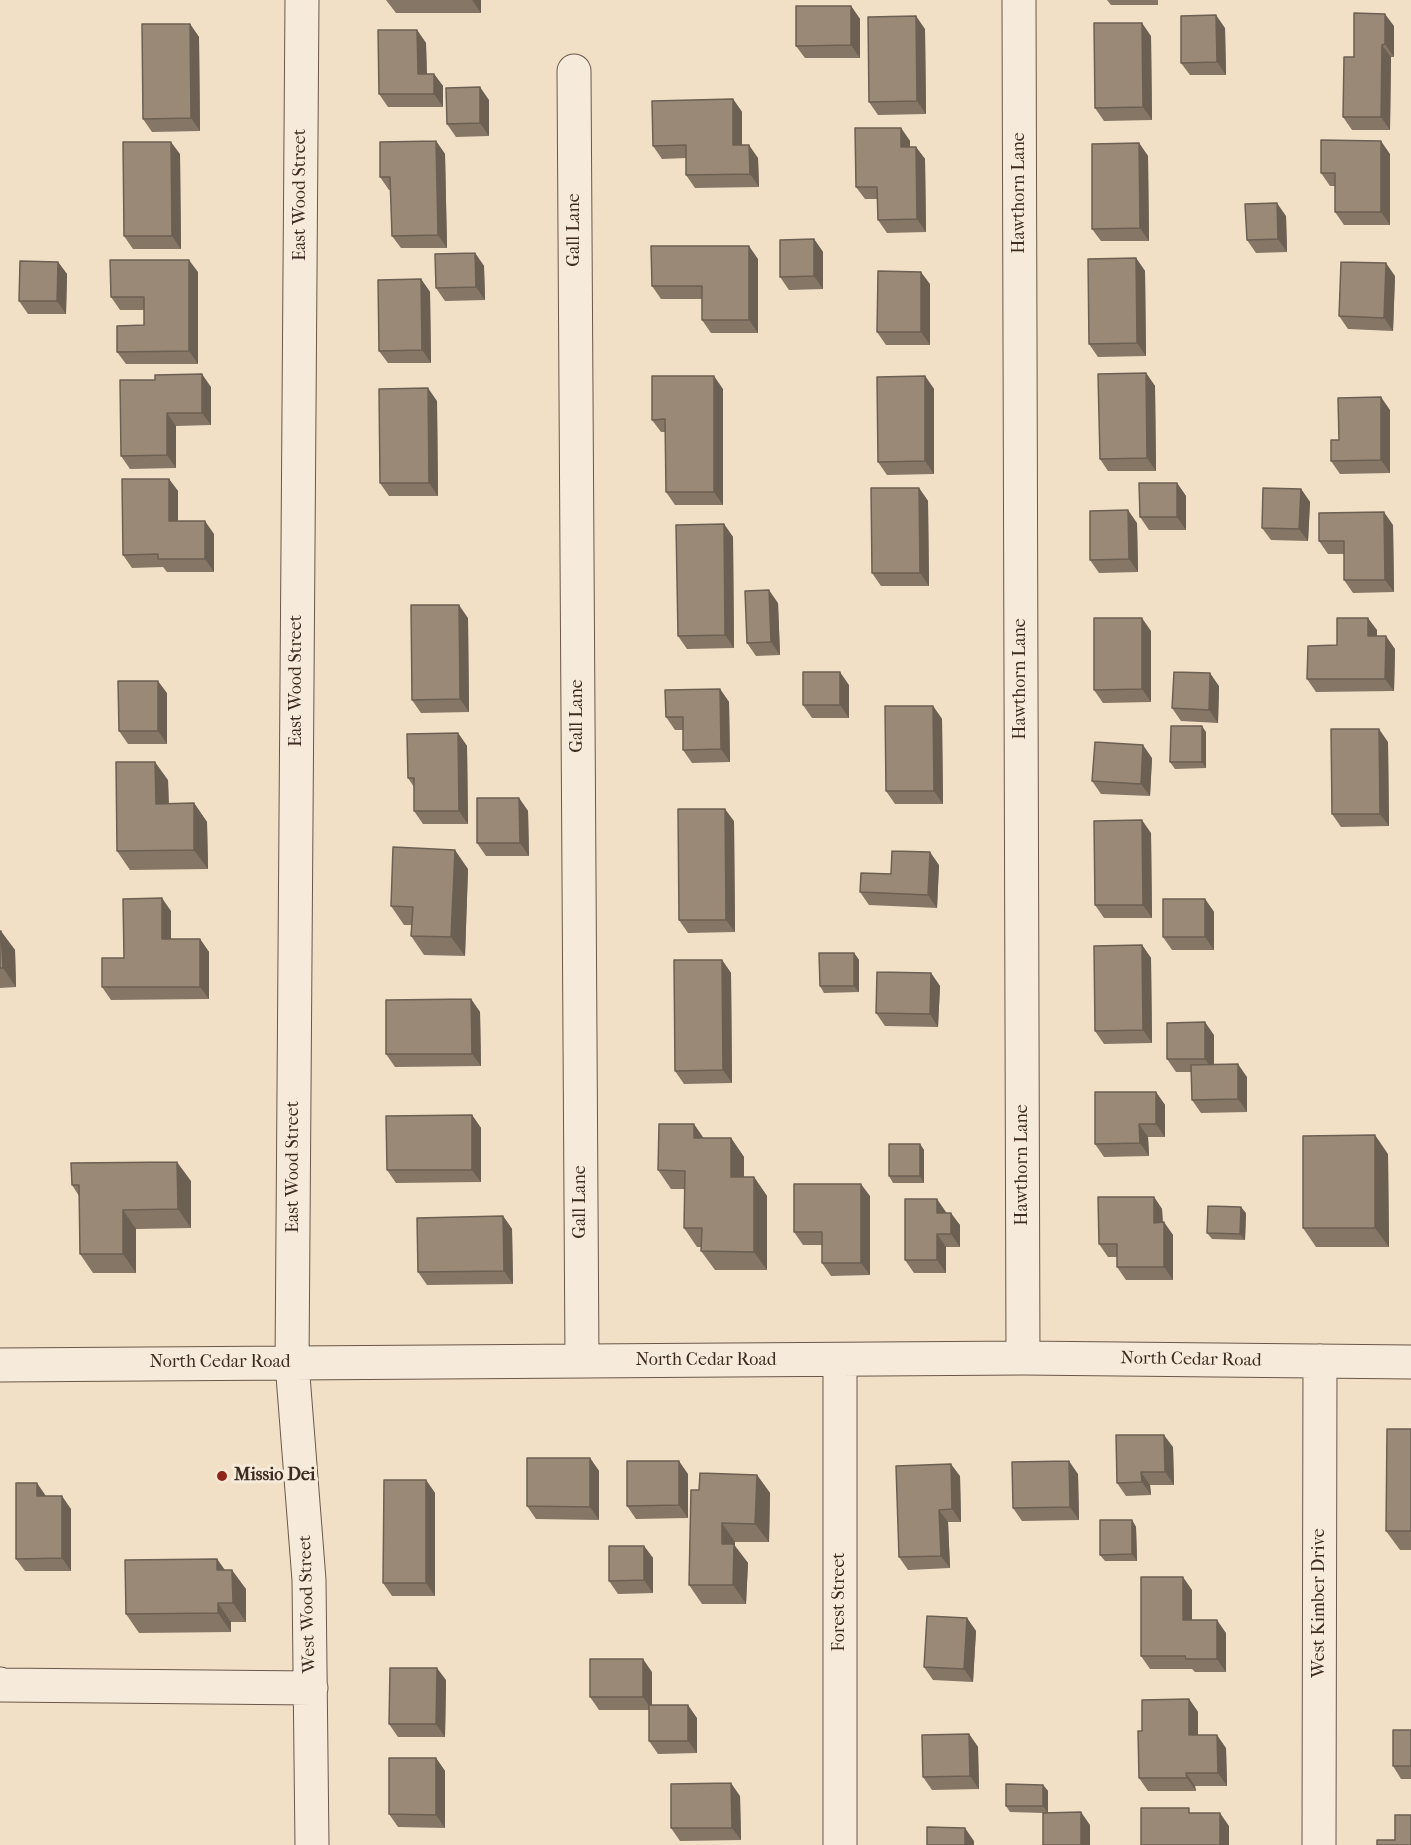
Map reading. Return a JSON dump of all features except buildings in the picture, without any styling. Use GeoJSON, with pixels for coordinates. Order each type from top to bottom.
{"type":"FeatureCollection","features":[{"type":"Feature","properties":{"kind":"street","name":"East Wood Street"},"geometry":{"type":"LineString","coordinates":[[292,1363],[302,0]]}},
{"type":"Feature","properties":{"kind":"street","name":"Hawthorn Lane"},"geometry":{"type":"LineString","coordinates":[[1019,0],[1023,1358]]}},
{"type":"Feature","properties":{"kind":"street","name":"Gall Lane"},"geometry":{"type":"LineString","coordinates":[[574,71],[582,1361]]}},
{"type":"Feature","properties":{"kind":"street","name":"North Cedar Road"},"geometry":{"type":"LineString","coordinates":[[0,1365],[1023,1358],[1411,1362]]}},
{"type":"Feature","properties":{"kind":"street","name":"Forest Street"},"geometry":{"type":"LineString","coordinates":[[840,1360],[840,1845]]}},
{"type":"Feature","properties":{"kind":"street","name":"West Kimber Drive"},"geometry":{"type":"LineString","coordinates":[[1319,1845],[1320,1361]]}},
{"type":"Feature","properties":{"kind":"street","name":"West Wood Street"},"geometry":{"type":"LineString","coordinates":[[292,1363],[309,1580],[312,1845]]}},
{"type":"Feature","properties":{"kind":"street"},"geometry":{"type":"LineString","coordinates":[[0,1684],[2,1686],[311,1688]]}},
{"type":"Feature","properties":{"kind":"place","name":"Missio Dei"},"geometry":{"type":"Point","coordinates":[222,1476]}}]}
